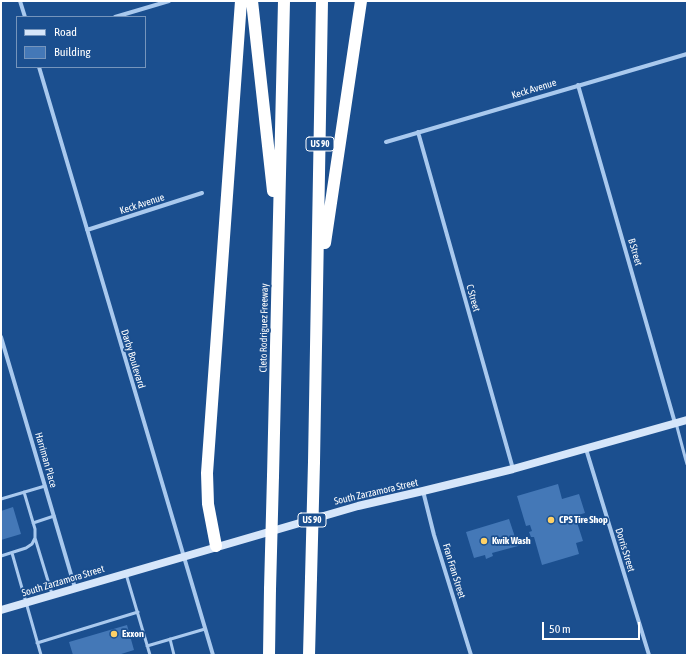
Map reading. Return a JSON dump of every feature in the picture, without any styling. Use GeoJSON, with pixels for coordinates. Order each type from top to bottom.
{"type":"FeatureCollection","features":[{"type":"Feature","properties":{"kind":"highway"},"geometry":{"type":"LineString","coordinates":[[216,546],[208,504],[207,473],[241,1]]}},
{"type":"Feature","properties":{"kind":"highway"},"geometry":{"type":"LineString","coordinates":[[252,1],[278,238]]}},
{"type":"Feature","properties":{"kind":"highway","name":"Cleto Rodriguez Freeway"},"geometry":{"type":"LineString","coordinates":[[269,655],[284,1]]}},
{"type":"Feature","properties":{"kind":"highway","name":"US 90"},"geometry":{"type":"LineString","coordinates":[[309,655],[318,286],[322,1]]}},
{"type":"Feature","properties":{"kind":"highway"},"geometry":{"type":"LineString","coordinates":[[318,286],[361,1]]}},
{"type":"Feature","properties":{"kind":"main road","name":"South Zarzamora Street"},"geometry":{"type":"LineString","coordinates":[[1,610],[126,572],[358,506],[423,492],[513,469],[687,420]]}},
{"type":"Feature","properties":{"kind":"street"},"geometry":{"type":"LineString","coordinates":[[20,1],[24,16]]}},
{"type":"Feature","properties":{"kind":"street"},"geometry":{"type":"LineString","coordinates":[[118,16],[169,1]]}},
{"type":"Feature","properties":{"kind":"street","name":"Keck Avenue"},"geometry":{"type":"LineString","coordinates":[[386,142],[687,54]]}},
{"type":"Feature","properties":{"kind":"street","name":"Darby Boulevard"},"geometry":{"type":"LineString","coordinates":[[39,68],[213,655]]}},
{"type":"Feature","properties":{"kind":"street","name":"B Street"},"geometry":{"type":"LineString","coordinates":[[578,85],[676,423]]}},
{"type":"Feature","properties":{"kind":"street","name":"C Street"},"geometry":{"type":"LineString","coordinates":[[418,132],[513,469]]}},
{"type":"Feature","properties":{"kind":"street","name":"Keck Avenue"},"geometry":{"type":"LineString","coordinates":[[86,230],[202,193]]}},
{"type":"Feature","properties":{"kind":"street","name":"Harriman Place"},"geometry":{"type":"LineString","coordinates":[[1,337],[75,588]]}},
{"type":"Feature","properties":{"kind":"street","name":"Dorris Street"},"geometry":{"type":"LineString","coordinates":[[586,449],[649,655]]}},
{"type":"Feature","properties":{"kind":"street","name":"Fran Fran Street"},"geometry":{"type":"LineString","coordinates":[[423,492],[434,535],[471,655]]}},
{"type":"Feature","properties":{"kind":"lane"},"geometry":{"type":"LineString","coordinates":[[676,423],[687,464]]}},
{"type":"Feature","properties":{"kind":"lane"},"geometry":{"type":"LineString","coordinates":[[1,499],[45,486]]}},
{"type":"Feature","properties":{"kind":"lane"},"geometry":{"type":"LineString","coordinates":[[24,492],[35,529],[35,538],[52,594]]}},
{"type":"Feature","properties":{"kind":"lane"},"geometry":{"type":"LineString","coordinates":[[33,522],[54,516]]}},
{"type":"Feature","properties":{"kind":"lane"},"geometry":{"type":"LineString","coordinates":[[1,556],[26,548],[32,544],[35,538]]}},
{"type":"Feature","properties":{"kind":"lane"},"geometry":{"type":"LineString","coordinates":[[12,552],[41,655]]}},
{"type":"Feature","properties":{"kind":"lane"},"geometry":{"type":"LineString","coordinates":[[126,572],[150,655]]}},
{"type":"Feature","properties":{"kind":"lane"},"geometry":{"type":"LineString","coordinates":[[37,643],[138,612]]}},
{"type":"Feature","properties":{"kind":"lane"},"geometry":{"type":"LineString","coordinates":[[147,646],[205,629]]}},
{"type":"Feature","properties":{"kind":"lane"},"geometry":{"type":"LineString","coordinates":[[170,639],[174,655]]}},
{"type":"Feature","properties":{"kind":"building","name":"CPS Tire Shop"},"geometry":{"type":"Polygon","coordinates":[[[558,484],[562,499],[579,494],[585,513],[575,516],[583,541],[576,543],[579,554],[542,565],[534,537],[531,537],[529,532],[532,531],[530,525],[526,526],[517,496],[558,484]]]}},
{"type":"Feature","properties":{"kind":"building"},"geometry":{"type":"Polygon","coordinates":[[[13,507],[21,534],[1,540],[1,511],[13,507]]]}},
{"type":"Feature","properties":{"kind":"building","name":"Kwik Wash"},"geometry":{"type":"Polygon","coordinates":[[[509,519],[518,546],[492,553],[493,556],[486,559],[485,555],[474,558],[466,532],[509,519]]]}},
{"type":"Feature","properties":{"kind":"building","name":"Exxon"},"geometry":{"type":"Polygon","coordinates":[[[127,625],[134,650],[118,655],[73,655],[69,642],[127,625]]]}},
{"type":"Feature","properties":{"kind":"place","name":"CPS Tire Shop"},"geometry":{"type":"Point","coordinates":[551,520]}},
{"type":"Feature","properties":{"kind":"place","name":"Kwik Wash"},"geometry":{"type":"Point","coordinates":[484,541]}},
{"type":"Feature","properties":{"kind":"place","name":"Exxon"},"geometry":{"type":"Point","coordinates":[114,634]}}]}
